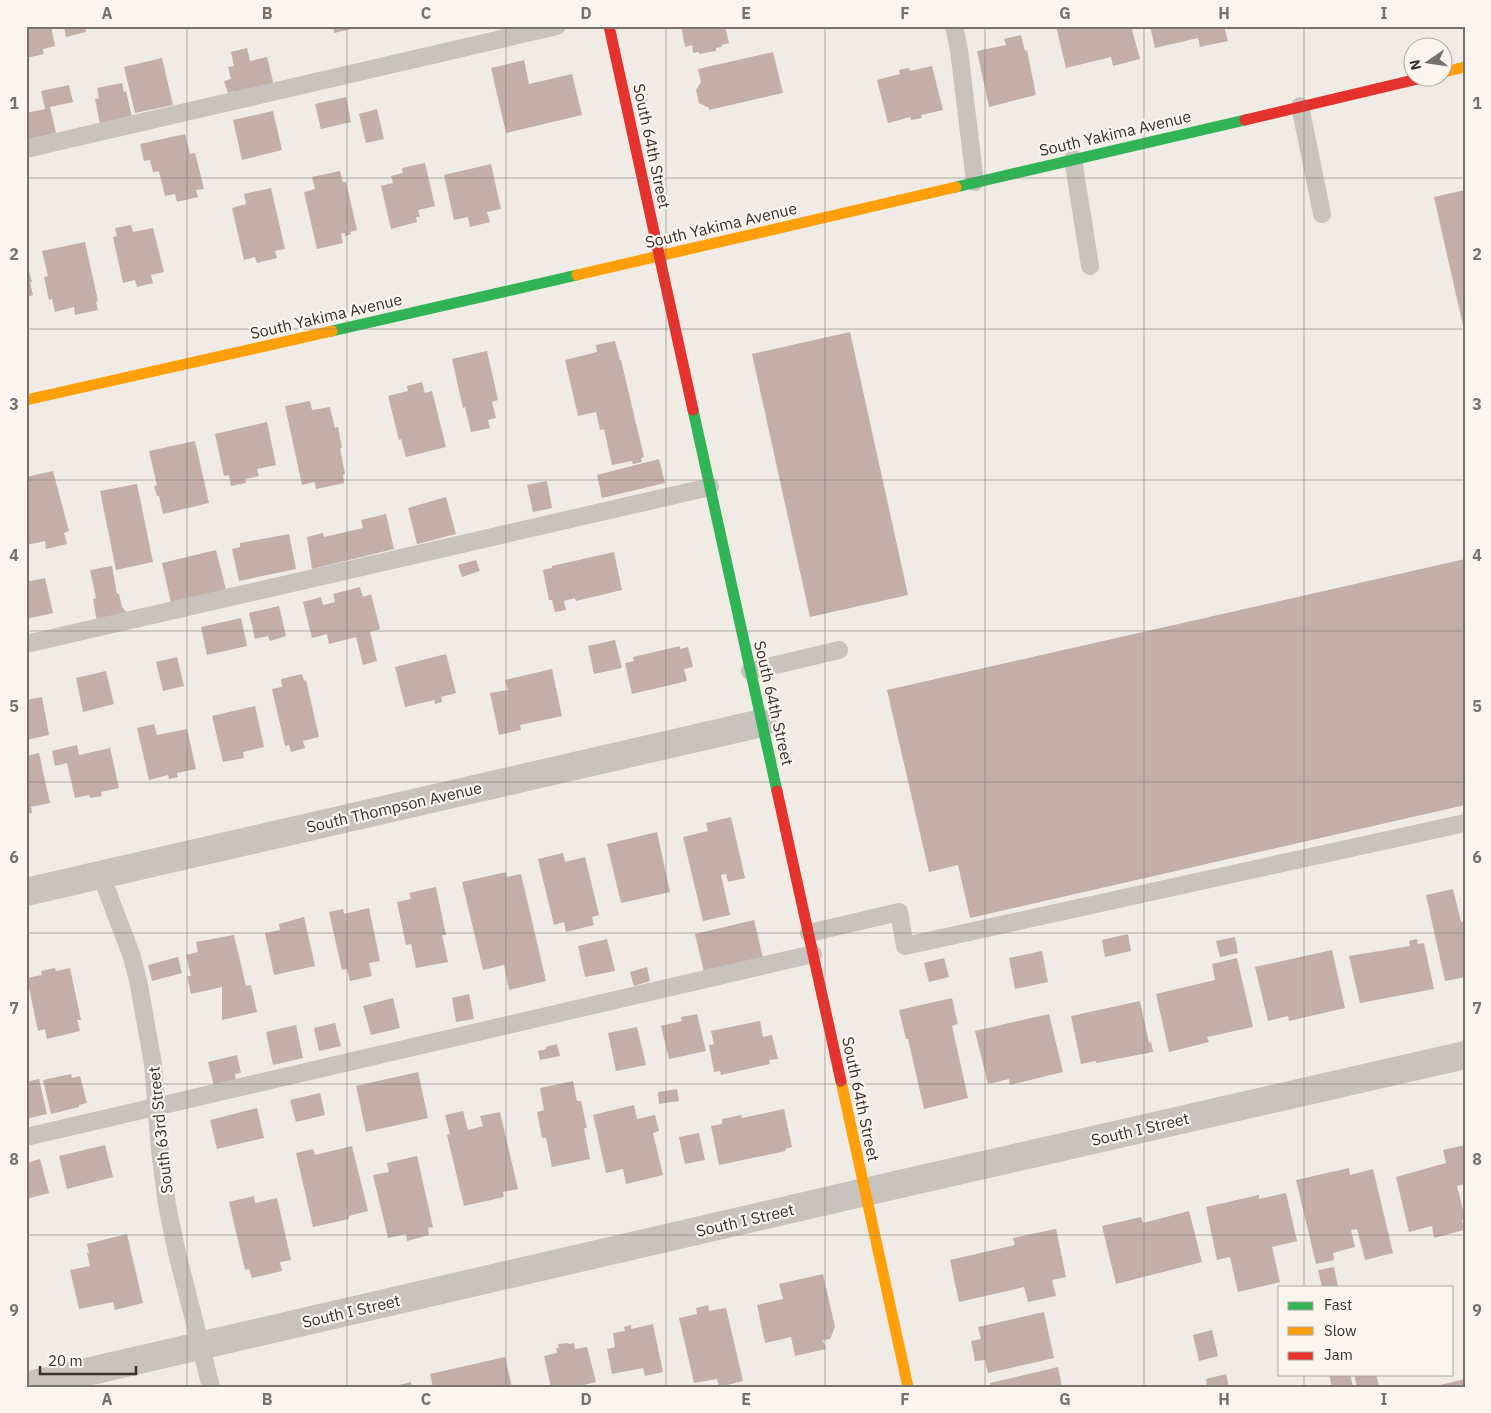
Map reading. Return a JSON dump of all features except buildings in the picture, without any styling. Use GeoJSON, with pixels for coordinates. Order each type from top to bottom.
{"type":"FeatureCollection","features":[{"type":"Feature","properties":{"kind":"main road","name":"South 64th Street"},"geometry":{"type":"LineString","coordinates":[[609,26],[908,1387]]}},
{"type":"Feature","properties":{"kind":"main road","name":"South Yakima Avenue"},"geometry":{"type":"LineString","coordinates":[[26,400],[659,257],[1404,82]]}},
{"type":"Feature","properties":{"kind":"street","name":"South Thompson Avenue"},"geometry":{"type":"LineString","coordinates":[[26,892],[762,723]]}},
{"type":"Feature","properties":{"kind":"street","name":"South I Street"},"geometry":{"type":"LineString","coordinates":[[26,1386],[1465,1055]]}},
{"type":"Feature","properties":{"kind":"lane"},"geometry":{"type":"LineString","coordinates":[[26,149],[505,32],[557,26]]}},
{"type":"Feature","properties":{"kind":"lane"},"geometry":{"type":"LineString","coordinates":[[954,26],[959,50],[975,182]]}},
{"type":"Feature","properties":{"kind":"lane"},"geometry":{"type":"LineString","coordinates":[[1300,106],[1322,214]]}},
{"type":"Feature","properties":{"kind":"lane"},"geometry":{"type":"LineString","coordinates":[[1073,159],[1090,266]]}},
{"type":"Feature","properties":{"kind":"lane"},"geometry":{"type":"LineString","coordinates":[[26,644],[710,487]]}},
{"type":"Feature","properties":{"kind":"lane"},"geometry":{"type":"LineString","coordinates":[[750,671],[839,650]]}},
{"type":"Feature","properties":{"kind":"lane"},"geometry":{"type":"LineString","coordinates":[[809,933],[899,912],[905,946],[1465,823]]}},
{"type":"Feature","properties":{"kind":"lane","name":"South 63rd Street"},"geometry":{"type":"LineString","coordinates":[[101,875],[131,954],[138,980],[153,1064],[167,1206],[211,1387]]}},
{"type":"Feature","properties":{"kind":"lane"},"geometry":{"type":"LineString","coordinates":[[26,1137],[813,954]]}},
{"type":"Feature","properties":{"kind":"traffic: fast"},"geometry":{"type":"LineString","coordinates":[[956,187],[1245,120]]}},
{"type":"Feature","properties":{"kind":"traffic: fast"},"geometry":{"type":"LineString","coordinates":[[332,331],[577,275]]}},
{"type":"Feature","properties":{"kind":"traffic: fast"},"geometry":{"type":"LineString","coordinates":[[693,410],[777,791]]}},
{"type":"Feature","properties":{"kind":"traffic: slow"},"geometry":{"type":"LineString","coordinates":[[1454,70],[1465,67]]}},
{"type":"Feature","properties":{"kind":"traffic: slow"},"geometry":{"type":"LineString","coordinates":[[577,275],[956,187]]}},
{"type":"Feature","properties":{"kind":"traffic: slow"},"geometry":{"type":"LineString","coordinates":[[26,400],[332,331]]}},
{"type":"Feature","properties":{"kind":"traffic: slow"},"geometry":{"type":"LineString","coordinates":[[841,1081],[908,1387]]}},
{"type":"Feature","properties":{"kind":"traffic: jam"},"geometry":{"type":"LineString","coordinates":[[609,26],[693,410]]}},
{"type":"Feature","properties":{"kind":"traffic: jam"},"geometry":{"type":"LineString","coordinates":[[1245,120],[1404,82]]}},
{"type":"Feature","properties":{"kind":"traffic: jam"},"geometry":{"type":"LineString","coordinates":[[777,791],[841,1081]]}}]}
